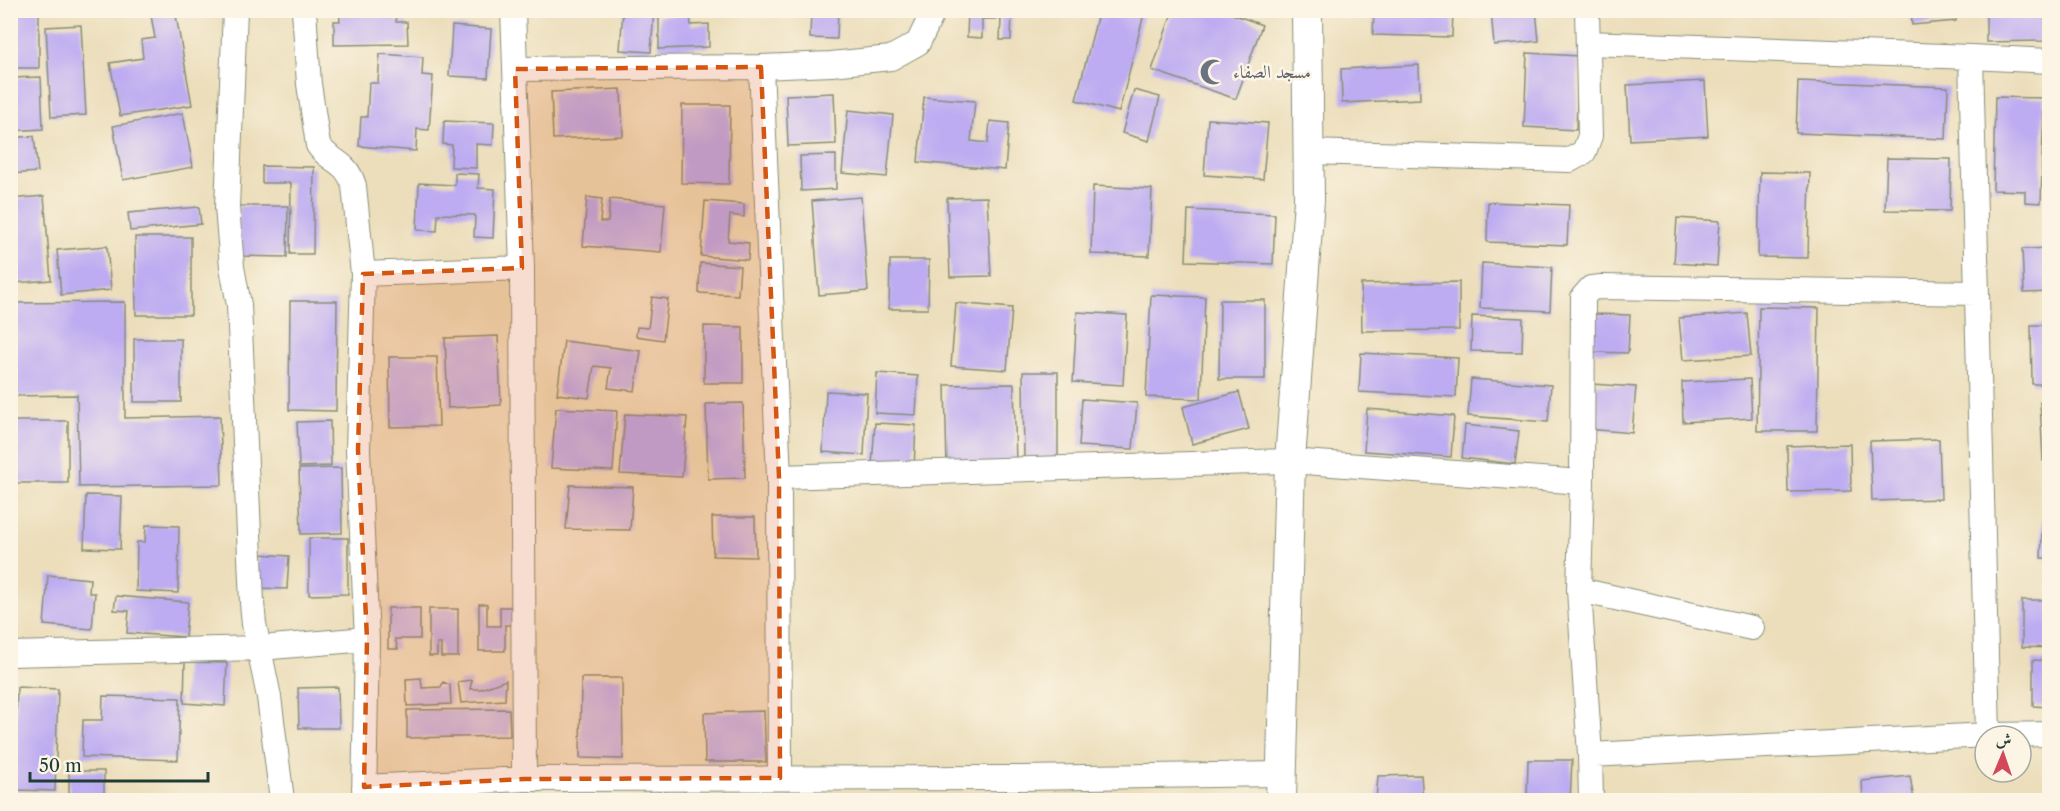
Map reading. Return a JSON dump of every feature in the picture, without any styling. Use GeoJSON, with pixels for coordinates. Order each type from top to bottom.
{"type":"FeatureCollection","features":[{"type":"Feature","properties":{"kind":"street"},"geometry":{"type":"LineString","coordinates":[[236,10],[227,207],[232,267],[239,306],[252,603],[269,697],[282,801]]}},
{"type":"Feature","properties":{"kind":"street"},"geometry":{"type":"LineString","coordinates":[[304,10],[309,84],[318,145],[322,151],[344,165],[351,174],[363,274],[358,450],[367,639],[364,794],[524,779],[780,778],[1020,789],[1282,787],[1290,461],[1309,200],[1307,10]]}},
{"type":"Feature","properties":{"kind":"street"},"geometry":{"type":"LineString","coordinates":[[513,10],[522,267],[524,779]]}},
{"type":"Feature","properties":{"kind":"street"},"geometry":{"type":"LineString","coordinates":[[515,69],[761,67],[831,64],[891,58],[918,43],[934,10]]}},
{"type":"Feature","properties":{"kind":"street"},"geometry":{"type":"LineString","coordinates":[[1309,152],[1570,160],[1584,152],[1590,136],[1587,10]]}},
{"type":"Feature","properties":{"kind":"street"},"geometry":{"type":"LineString","coordinates":[[1588,43],[2049,61]]}},
{"type":"Feature","properties":{"kind":"street"},"geometry":{"type":"LineString","coordinates":[[1971,57],[1988,724]]}},
{"type":"Feature","properties":{"kind":"street"},"geometry":{"type":"LineString","coordinates":[[761,67],[779,477],[780,778]]}},
{"type":"Feature","properties":{"kind":"street"},"geometry":{"type":"LineString","coordinates":[[363,274],[522,267]]}},
{"type":"Feature","properties":{"kind":"street"},"geometry":{"type":"LineString","coordinates":[[1590,801],[1590,755],[1579,590],[1583,297],[1591,288],[1601,287],[1977,293]]}},
{"type":"Feature","properties":{"kind":"street"},"geometry":{"type":"LineString","coordinates":[[779,477],[1290,461],[1582,482]]}},
{"type":"Feature","properties":{"kind":"street"},"geometry":{"type":"LineString","coordinates":[[1579,590],[1752,628]]}},
{"type":"Feature","properties":{"kind":"street"},"geometry":{"type":"LineString","coordinates":[[10,654],[260,648],[367,639]]}},
{"type":"Feature","properties":{"kind":"street"},"geometry":{"type":"LineString","coordinates":[[2033,734],[2049,734]]}},
{"type":"Feature","properties":{"kind":"street"},"geometry":{"type":"LineString","coordinates":[[1590,755],[1973,736]]}},
{"type":"Feature","properties":{"kind":"highlighted area"},"geometry":{"type":"Polygon","coordinates":[[[761,67],[779,477],[780,778],[524,779],[364,787],[367,639],[358,450],[363,274],[522,268],[515,69],[761,67]]]}},
{"type":"Feature","properties":{"kind":"building"},"geometry":{"type":"Polygon","coordinates":[[[10,10],[39,10],[39,68],[10,68],[10,10]]]}},
{"type":"Feature","properties":{"kind":"building"},"geometry":{"type":"Polygon","coordinates":[[[150,10],[175,10],[192,105],[120,116],[110,63],[143,58],[141,40],[155,38],[150,10]]]}},
{"type":"Feature","properties":{"kind":"building"},"geometry":{"type":"Polygon","coordinates":[[[339,10],[395,10],[396,22],[407,22],[408,44],[334,45],[334,21],[340,21],[339,10]]]}},
{"type":"Feature","properties":{"kind":"building"},"geometry":{"type":"Polygon","coordinates":[[[623,10],[654,10],[651,52],[620,50],[623,10]]]}},
{"type":"Feature","properties":{"kind":"building"},"geometry":{"type":"Polygon","coordinates":[[[811,10],[838,10],[837,39],[810,38],[811,10]]]}},
{"type":"Feature","properties":{"kind":"building"},"geometry":{"type":"Polygon","coordinates":[[[968,10],[1012,10],[1011,40],[1000,40],[1001,19],[982,19],[982,38],[967,37],[968,10]]]}},
{"type":"Feature","properties":{"kind":"building"},"geometry":{"type":"Polygon","coordinates":[[[1099,10],[1145,10],[1119,112],[1076,100],[1099,10]]]}},
{"type":"Feature","properties":{"kind":"building"},"geometry":{"type":"Polygon","coordinates":[[[1173,10],[1222,10],[1262,25],[1236,99],[1152,70],[1173,10]]]}},
{"type":"Feature","properties":{"kind":"building"},"geometry":{"type":"Polygon","coordinates":[[[1374,10],[1453,10],[1452,37],[1373,35],[1374,10]]]}},
{"type":"Feature","properties":{"kind":"building"},"geometry":{"type":"Polygon","coordinates":[[[1491,10],[1536,10],[1539,41],[1494,45],[1491,10]]]}},
{"type":"Feature","properties":{"kind":"building"},"geometry":{"type":"Polygon","coordinates":[[[1911,10],[1955,10],[1956,21],[1912,25],[1911,10]]]}},
{"type":"Feature","properties":{"kind":"building"},"geometry":{"type":"Polygon","coordinates":[[[2032,10],[2032,13],[2045,13],[2046,41],[1986,42],[1986,11],[2032,10]]]}},
{"type":"Feature","properties":{"kind":"building"},"geometry":{"type":"Polygon","coordinates":[[[690,15],[691,25],[709,24],[709,47],[659,49],[659,16],[690,15]]]}},
{"type":"Feature","properties":{"kind":"building"},"geometry":{"type":"Polygon","coordinates":[[[81,25],[86,115],[51,117],[46,27],[81,25]]]}},
{"type":"Feature","properties":{"kind":"building"},"geometry":{"type":"Polygon","coordinates":[[[452,26],[491,29],[488,78],[449,76],[452,26]]]}},
{"type":"Feature","properties":{"kind":"building"},"geometry":{"type":"Polygon","coordinates":[[[1527,53],[1579,56],[1576,130],[1524,127],[1527,53]]]}},
{"type":"Feature","properties":{"kind":"building"},"geometry":{"type":"Polygon","coordinates":[[[380,54],[423,57],[422,75],[433,76],[429,130],[417,129],[416,151],[359,146],[361,117],[367,117],[369,83],[378,83],[380,54]]]}},
{"type":"Feature","properties":{"kind":"building"},"geometry":{"type":"Polygon","coordinates":[[[1419,65],[1420,99],[1342,103],[1341,69],[1419,65]]]}},
{"type":"Feature","properties":{"kind":"building"},"geometry":{"type":"Polygon","coordinates":[[[41,77],[43,129],[10,131],[10,78],[41,77]]]}},
{"type":"Feature","properties":{"kind":"building"},"geometry":{"type":"Polygon","coordinates":[[[1705,81],[1708,136],[1630,140],[1627,85],[1705,81]]]}},
{"type":"Feature","properties":{"kind":"building"},"geometry":{"type":"Polygon","coordinates":[[[1798,81],[1948,87],[1946,139],[1796,133],[1798,81]]]}},
{"type":"Feature","properties":{"kind":"building"},"geometry":{"type":"Polygon","coordinates":[[[621,89],[623,136],[553,139],[551,92],[621,89]]]}},
{"type":"Feature","properties":{"kind":"building"},"geometry":{"type":"Polygon","coordinates":[[[1134,90],[1160,97],[1149,141],[1122,133],[1134,90]]]}},
{"type":"Feature","properties":{"kind":"building"},"geometry":{"type":"Polygon","coordinates":[[[834,93],[836,144],[788,146],[786,95],[834,93]]]}},
{"type":"Feature","properties":{"kind":"building"},"geometry":{"type":"Polygon","coordinates":[[[924,97],[975,101],[971,141],[988,143],[990,121],[1009,123],[1005,170],[918,162],[924,97]]]}},
{"type":"Feature","properties":{"kind":"building"},"geometry":{"type":"Polygon","coordinates":[[[1995,97],[2044,98],[2041,203],[2025,202],[2025,191],[1993,190],[1995,97]]]}},
{"type":"Feature","properties":{"kind":"building"},"geometry":{"type":"Polygon","coordinates":[[[682,105],[730,105],[729,184],[681,183],[682,105]]]}},
{"type":"Feature","properties":{"kind":"building"},"geometry":{"type":"Polygon","coordinates":[[[848,110],[893,115],[887,177],[842,173],[848,110]]]}},
{"type":"Feature","properties":{"kind":"building"},"geometry":{"type":"Polygon","coordinates":[[[183,113],[193,167],[123,180],[113,126],[183,113]]]}},
{"type":"Feature","properties":{"kind":"building"},"geometry":{"type":"Polygon","coordinates":[[[1208,119],[1268,123],[1263,179],[1204,175],[1208,119]]]}},
{"type":"Feature","properties":{"kind":"building"},"geometry":{"type":"Polygon","coordinates":[[[444,121],[494,123],[493,145],[476,144],[476,168],[451,167],[452,145],[443,144],[444,121]]]}},
{"type":"Feature","properties":{"kind":"building"},"geometry":{"type":"Polygon","coordinates":[[[2047,124],[2050,124],[2050,164],[2047,164],[2047,124]]]}},
{"type":"Feature","properties":{"kind":"building"},"geometry":{"type":"Polygon","coordinates":[[[34,136],[38,172],[10,174],[10,138],[34,136]]]}},
{"type":"Feature","properties":{"kind":"building"},"geometry":{"type":"Polygon","coordinates":[[[836,155],[836,189],[801,191],[800,156],[836,155]]]}},
{"type":"Feature","properties":{"kind":"building"},"geometry":{"type":"Polygon","coordinates":[[[1887,158],[1951,159],[1950,211],[1885,210],[1887,158]]]}},
{"type":"Feature","properties":{"kind":"building"},"geometry":{"type":"Polygon","coordinates":[[[262,166],[314,167],[313,254],[290,254],[291,183],[262,183],[262,166]]]}},
{"type":"Feature","properties":{"kind":"building"},"geometry":{"type":"Polygon","coordinates":[[[1760,172],[1810,173],[1808,258],[1758,257],[1760,172]]]}},
{"type":"Feature","properties":{"kind":"building"},"geometry":{"type":"Polygon","coordinates":[[[455,173],[479,174],[478,188],[495,189],[493,238],[474,237],[475,215],[438,214],[437,231],[417,230],[419,183],[455,185],[455,173]]]}},
{"type":"Feature","properties":{"kind":"building"},"geometry":{"type":"Polygon","coordinates":[[[1093,186],[1152,189],[1149,256],[1091,254],[1093,186]]]}},
{"type":"Feature","properties":{"kind":"building"},"geometry":{"type":"Polygon","coordinates":[[[44,196],[51,280],[15,283],[10,239],[10,199],[44,196]]]}},
{"type":"Feature","properties":{"kind":"building"},"geometry":{"type":"Polygon","coordinates":[[[587,197],[602,199],[600,222],[608,222],[610,199],[665,204],[661,252],[583,246],[587,197]]]}},
{"type":"Feature","properties":{"kind":"building"},"geometry":{"type":"Polygon","coordinates":[[[861,197],[868,291],[819,295],[812,201],[861,197]]]}},
{"type":"Feature","properties":{"kind":"building"},"geometry":{"type":"Polygon","coordinates":[[[987,197],[991,276],[950,277],[947,198],[987,197]]]}},
{"type":"Feature","properties":{"kind":"building"},"geometry":{"type":"Polygon","coordinates":[[[705,201],[744,204],[744,217],[730,215],[728,241],[749,243],[748,260],[701,256],[705,201]]]}},
{"type":"Feature","properties":{"kind":"building"},"geometry":{"type":"Polygon","coordinates":[[[1488,202],[1569,205],[1567,245],[1487,242],[1488,202]]]}},
{"type":"Feature","properties":{"kind":"building"},"geometry":{"type":"Polygon","coordinates":[[[239,206],[288,206],[287,257],[238,256],[239,206]]]}},
{"type":"Feature","properties":{"kind":"building"},"geometry":{"type":"Polygon","coordinates":[[[199,207],[201,224],[130,231],[128,213],[199,207]]]}},
{"type":"Feature","properties":{"kind":"building"},"geometry":{"type":"Polygon","coordinates":[[[1188,210],[1275,214],[1273,264],[1186,261],[1188,210]]]}},
{"type":"Feature","properties":{"kind":"building"},"geometry":{"type":"Polygon","coordinates":[[[1677,218],[1720,221],[1717,266],[1674,263],[1677,218]]]}},
{"type":"Feature","properties":{"kind":"building"},"geometry":{"type":"Polygon","coordinates":[[[135,237],[191,237],[191,315],[136,315],[135,237]]]}},
{"type":"Feature","properties":{"kind":"building"},"geometry":{"type":"Polygon","coordinates":[[[107,246],[111,290],[61,295],[57,250],[107,246]]]}},
{"type":"Feature","properties":{"kind":"building"},"geometry":{"type":"Polygon","coordinates":[[[2050,248],[2050,292],[2024,293],[2022,249],[2050,248]]]}},
{"type":"Feature","properties":{"kind":"building"},"geometry":{"type":"Polygon","coordinates":[[[890,260],[929,260],[928,309],[889,309],[890,260]]]}},
{"type":"Feature","properties":{"kind":"building"},"geometry":{"type":"Polygon","coordinates":[[[700,263],[740,266],[738,295],[699,293],[700,263]]]}},
{"type":"Feature","properties":{"kind":"building"},"geometry":{"type":"Polygon","coordinates":[[[1482,263],[1552,267],[1550,311],[1480,308],[1482,263]]]}},
{"type":"Feature","properties":{"kind":"building"},"geometry":{"type":"Polygon","coordinates":[[[1459,282],[1459,330],[1362,331],[1361,284],[1459,282]]]}},
{"type":"Feature","properties":{"kind":"building"},"geometry":{"type":"Polygon","coordinates":[[[1151,295],[1205,297],[1201,399],[1146,397],[1151,295]]]}},
{"type":"Feature","properties":{"kind":"building"},"geometry":{"type":"Polygon","coordinates":[[[652,297],[668,299],[663,340],[636,336],[637,327],[648,328],[652,297]]]}},
{"type":"Feature","properties":{"kind":"building"},"geometry":{"type":"Polygon","coordinates":[[[1220,300],[1265,300],[1265,379],[1219,379],[1220,300]]]}},
{"type":"Feature","properties":{"kind":"building"},"geometry":{"type":"Polygon","coordinates":[[[290,301],[337,301],[336,411],[289,410],[290,301]]]}},
{"type":"Feature","properties":{"kind":"building"},"geometry":{"type":"Polygon","coordinates":[[[125,302],[125,418],[220,416],[222,485],[79,487],[77,395],[10,396],[10,303],[125,302]]]}},
{"type":"Feature","properties":{"kind":"building"},"geometry":{"type":"Polygon","coordinates":[[[956,303],[1012,308],[1007,370],[951,366],[956,303]]]}},
{"type":"Feature","properties":{"kind":"building"},"geometry":{"type":"Polygon","coordinates":[[[1759,307],[1819,308],[1817,431],[1757,431],[1759,307]]]}},
{"type":"Feature","properties":{"kind":"building"},"geometry":{"type":"Polygon","coordinates":[[[1077,312],[1127,315],[1123,385],[1073,382],[1077,312]]]}},
{"type":"Feature","properties":{"kind":"building"},"geometry":{"type":"Polygon","coordinates":[[[1747,313],[1751,356],[1683,360],[1679,318],[1747,313]]]}},
{"type":"Feature","properties":{"kind":"building"},"geometry":{"type":"Polygon","coordinates":[[[1594,314],[1630,315],[1628,353],[1593,352],[1594,314]]]}},
{"type":"Feature","properties":{"kind":"building"},"geometry":{"type":"Polygon","coordinates":[[[1472,316],[1523,318],[1522,352],[1471,351],[1472,316]]]}},
{"type":"Feature","properties":{"kind":"building"},"geometry":{"type":"Polygon","coordinates":[[[2031,325],[2050,325],[2050,384],[2032,384],[2031,325]]]}},
{"type":"Feature","properties":{"kind":"building"},"geometry":{"type":"Polygon","coordinates":[[[704,326],[743,327],[743,383],[704,383],[704,326]]]}},
{"type":"Feature","properties":{"kind":"building"},"geometry":{"type":"Polygon","coordinates":[[[498,336],[501,405],[448,408],[445,338],[498,336]]]}},
{"type":"Feature","properties":{"kind":"building"},"geometry":{"type":"Polygon","coordinates":[[[134,339],[181,339],[181,402],[134,402],[134,339]]]}},
{"type":"Feature","properties":{"kind":"building"},"geometry":{"type":"Polygon","coordinates":[[[564,341],[641,351],[635,391],[608,388],[611,368],[594,366],[589,398],[557,394],[564,341]]]}},
{"type":"Feature","properties":{"kind":"building"},"geometry":{"type":"Polygon","coordinates":[[[1361,353],[1458,358],[1456,397],[1359,392],[1361,353]]]}},
{"type":"Feature","properties":{"kind":"building"},"geometry":{"type":"Polygon","coordinates":[[[389,357],[437,357],[439,426],[390,427],[389,357]]]}},
{"type":"Feature","properties":{"kind":"building"},"geometry":{"type":"Polygon","coordinates":[[[1023,372],[1058,372],[1058,467],[1024,467],[1023,372]]]}},
{"type":"Feature","properties":{"kind":"building"},"geometry":{"type":"Polygon","coordinates":[[[877,373],[918,376],[916,415],[875,413],[877,373]]]}},
{"type":"Feature","properties":{"kind":"building"},"geometry":{"type":"Polygon","coordinates":[[[1471,379],[1551,385],[1548,422],[1468,416],[1471,379]]]}},
{"type":"Feature","properties":{"kind":"building"},"geometry":{"type":"Polygon","coordinates":[[[1750,379],[1752,418],[1683,422],[1682,382],[1750,379]]]}},
{"type":"Feature","properties":{"kind":"building"},"geometry":{"type":"Polygon","coordinates":[[[1014,384],[1016,465],[947,467],[945,385],[1014,384]]]}},
{"type":"Feature","properties":{"kind":"building"},"geometry":{"type":"Polygon","coordinates":[[[1592,384],[1636,387],[1632,433],[1588,429],[1592,384]]]}},
{"type":"Feature","properties":{"kind":"building"},"geometry":{"type":"Polygon","coordinates":[[[826,391],[867,393],[864,455],[823,452],[826,391]]]}},
{"type":"Feature","properties":{"kind":"building"},"geometry":{"type":"Polygon","coordinates":[[[1239,392],[1249,429],[1192,444],[1183,407],[1239,392]]]}},
{"type":"Feature","properties":{"kind":"building"},"geometry":{"type":"Polygon","coordinates":[[[1082,399],[1137,403],[1133,449],[1079,446],[1082,399]]]}},
{"type":"Feature","properties":{"kind":"building"},"geometry":{"type":"Polygon","coordinates":[[[2040,402],[2050,402],[2050,461],[2043,461],[2040,402]]]}},
{"type":"Feature","properties":{"kind":"building"},"geometry":{"type":"Polygon","coordinates":[[[743,403],[745,478],[708,479],[706,404],[743,403]]]}},
{"type":"Feature","properties":{"kind":"building"},"geometry":{"type":"Polygon","coordinates":[[[556,408],[617,411],[613,471],[551,468],[556,408]]]}},
{"type":"Feature","properties":{"kind":"building"},"geometry":{"type":"Polygon","coordinates":[[[1367,409],[1454,416],[1451,457],[1364,451],[1367,409]]]}},
{"type":"Feature","properties":{"kind":"building"},"geometry":{"type":"Polygon","coordinates":[[[625,414],[687,417],[682,477],[620,474],[625,414]]]}},
{"type":"Feature","properties":{"kind":"building"},"geometry":{"type":"Polygon","coordinates":[[[12,421],[68,421],[68,483],[12,483],[12,421]]]}},
{"type":"Feature","properties":{"kind":"building"},"geometry":{"type":"Polygon","coordinates":[[[330,421],[331,466],[299,467],[297,422],[330,421]]]}},
{"type":"Feature","properties":{"kind":"building"},"geometry":{"type":"Polygon","coordinates":[[[875,423],[916,425],[914,468],[872,466],[875,423]]]}},
{"type":"Feature","properties":{"kind":"building"},"geometry":{"type":"Polygon","coordinates":[[[1465,425],[1519,431],[1515,464],[1462,458],[1465,425]]]}},
{"type":"Feature","properties":{"kind":"building"},"geometry":{"type":"Polygon","coordinates":[[[1939,439],[1941,499],[1872,501],[1870,441],[1939,439]]]}},
{"type":"Feature","properties":{"kind":"building"},"geometry":{"type":"Polygon","coordinates":[[[1850,444],[1851,491],[1788,492],[1787,446],[1850,444]]]}},
{"type":"Feature","properties":{"kind":"building"},"geometry":{"type":"Polygon","coordinates":[[[341,468],[342,533],[301,534],[299,469],[341,468]]]}},
{"type":"Feature","properties":{"kind":"building"},"geometry":{"type":"Polygon","coordinates":[[[570,485],[633,487],[630,530],[566,529],[570,485]]]}},
{"type":"Feature","properties":{"kind":"building"},"geometry":{"type":"Polygon","coordinates":[[[86,495],[122,496],[120,549],[84,548],[86,495]]]}},
{"type":"Feature","properties":{"kind":"building"},"geometry":{"type":"Polygon","coordinates":[[[2043,512],[2050,512],[2050,558],[2041,558],[2043,512]]]}},
{"type":"Feature","properties":{"kind":"building"},"geometry":{"type":"Polygon","coordinates":[[[712,517],[755,517],[756,557],[713,556],[712,517]]]}},
{"type":"Feature","properties":{"kind":"building"},"geometry":{"type":"Polygon","coordinates":[[[146,525],[179,526],[178,593],[136,591],[137,542],[145,542],[146,525]]]}},
{"type":"Feature","properties":{"kind":"building"},"geometry":{"type":"Polygon","coordinates":[[[309,538],[348,538],[348,594],[309,595],[309,538]]]}},
{"type":"Feature","properties":{"kind":"building"},"geometry":{"type":"Polygon","coordinates":[[[258,554],[289,556],[287,589],[256,588],[258,554]]]}},
{"type":"Feature","properties":{"kind":"building"},"geometry":{"type":"Polygon","coordinates":[[[48,575],[90,579],[89,593],[95,593],[92,629],[44,625],[48,575]]]}},
{"type":"Feature","properties":{"kind":"building"},"geometry":{"type":"Polygon","coordinates":[[[116,596],[188,602],[185,637],[127,633],[129,611],[114,610],[116,596]]]}},
{"type":"Feature","properties":{"kind":"building"},"geometry":{"type":"Polygon","coordinates":[[[2022,600],[2050,600],[2050,648],[2022,647],[2022,600]]]}},
{"type":"Feature","properties":{"kind":"building"},"geometry":{"type":"Polygon","coordinates":[[[479,604],[487,604],[487,626],[500,626],[500,607],[518,607],[517,625],[505,625],[505,651],[479,651],[479,604]]]}},
{"type":"Feature","properties":{"kind":"building"},"geometry":{"type":"Polygon","coordinates":[[[388,608],[420,608],[420,639],[395,639],[398,649],[388,649],[388,608]]]}},
{"type":"Feature","properties":{"kind":"building"},"geometry":{"type":"Polygon","coordinates":[[[429,609],[458,609],[458,657],[441,657],[441,644],[437,644],[437,656],[429,656],[429,609]]]}},
{"type":"Feature","properties":{"kind":"building"},"geometry":{"type":"Polygon","coordinates":[[[2033,660],[2050,661],[2050,707],[2033,706],[2033,660]]]}},
{"type":"Feature","properties":{"kind":"building"},"geometry":{"type":"Polygon","coordinates":[[[185,662],[227,663],[225,706],[184,703],[185,662]]]}},
{"type":"Feature","properties":{"kind":"building"},"geometry":{"type":"Polygon","coordinates":[[[421,678],[422,688],[441,687],[443,682],[450,685],[451,704],[407,706],[406,679],[421,678]]]}},
{"type":"Feature","properties":{"kind":"building"},"geometry":{"type":"Polygon","coordinates":[[[581,678],[622,678],[623,759],[580,758],[581,678]]]}},
{"type":"Feature","properties":{"kind":"building"},"geometry":{"type":"Polygon","coordinates":[[[472,680],[470,689],[481,689],[506,680],[505,700],[461,703],[458,682],[472,680]]]}},
{"type":"Feature","properties":{"kind":"building"},"geometry":{"type":"Polygon","coordinates":[[[17,687],[58,689],[55,791],[14,790],[17,687]]]}},
{"type":"Feature","properties":{"kind":"building"},"geometry":{"type":"Polygon","coordinates":[[[338,687],[339,728],[299,728],[298,688],[338,687]]]}},
{"type":"Feature","properties":{"kind":"building"},"geometry":{"type":"Polygon","coordinates":[[[103,696],[180,698],[178,760],[82,757],[83,720],[102,720],[103,696]]]}},
{"type":"Feature","properties":{"kind":"building"},"geometry":{"type":"Polygon","coordinates":[[[509,709],[510,736],[407,738],[407,710],[509,709]]]}},
{"type":"Feature","properties":{"kind":"building"},"geometry":{"type":"Polygon","coordinates":[[[764,711],[766,762],[705,762],[704,713],[764,711]]]}},
{"type":"Feature","properties":{"kind":"building"},"geometry":{"type":"Polygon","coordinates":[[[1528,760],[1572,760],[1570,800],[1527,800],[1528,760]]]}},
{"type":"Feature","properties":{"kind":"building"},"geometry":{"type":"Polygon","coordinates":[[[69,771],[104,771],[104,800],[69,800],[69,771]]]}},
{"type":"Feature","properties":{"kind":"building"},"geometry":{"type":"Polygon","coordinates":[[[1421,775],[1423,800],[1376,800],[1378,776],[1421,775]]]}},
{"type":"Feature","properties":{"kind":"building"},"geometry":{"type":"Polygon","coordinates":[[[1910,776],[1914,800],[1863,800],[1862,781],[1910,776]]]}},
{"type":"Feature","properties":{"kind":"place","name":"مسجد الصفاء"},"geometry":{"type":"Point","coordinates":[1213,72]}}]}
